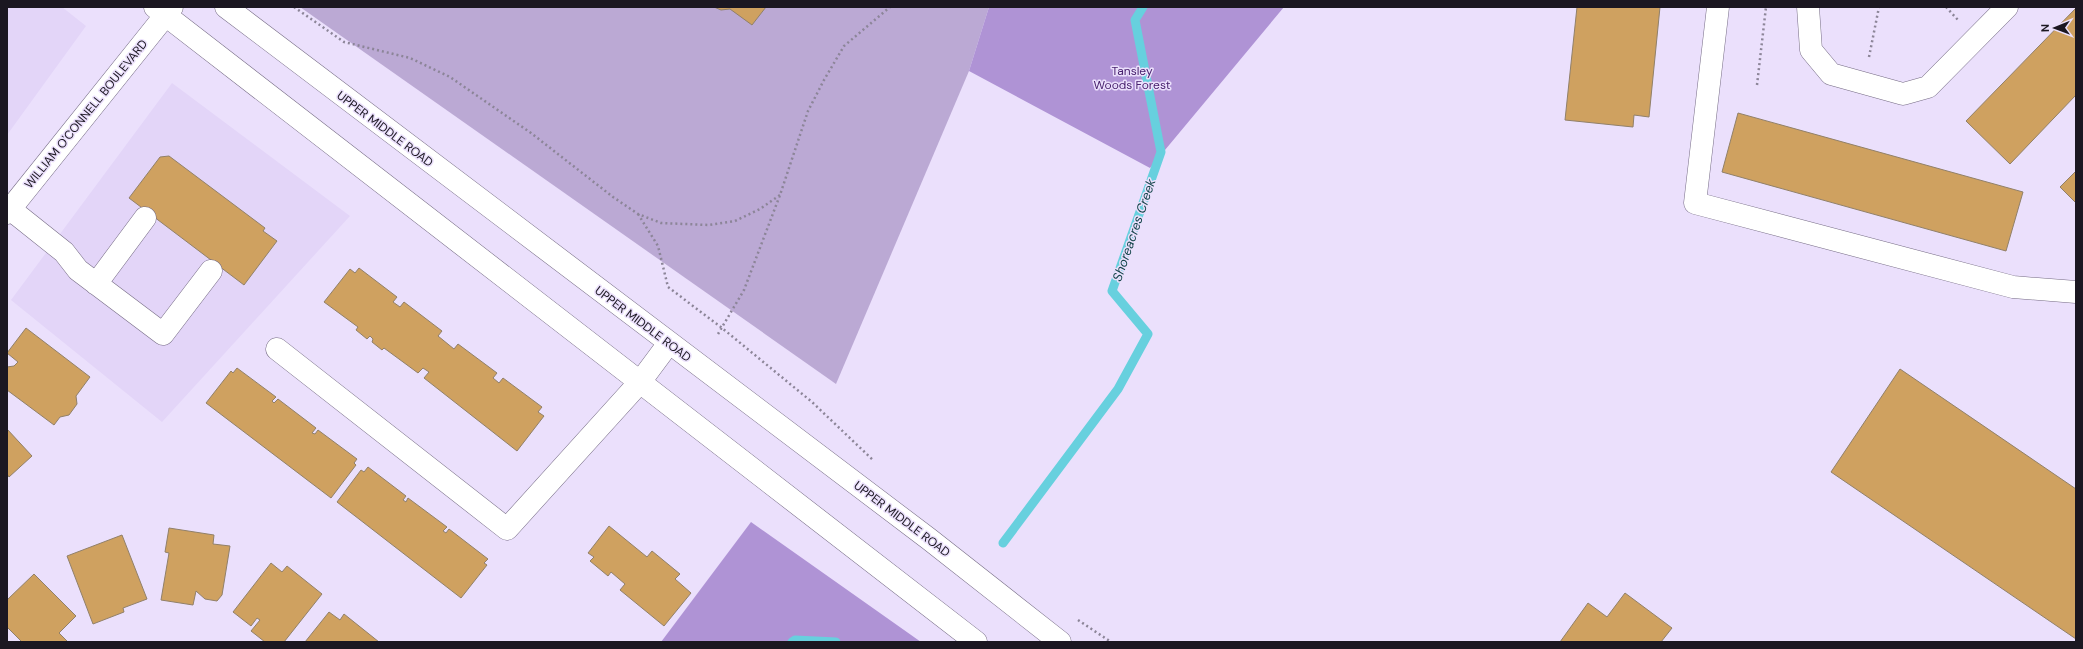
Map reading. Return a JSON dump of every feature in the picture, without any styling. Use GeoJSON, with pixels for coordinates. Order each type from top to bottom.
{"type":"FeatureCollection","features":[{"type":"Feature","properties":{"kind":"main road","name":"UPPER MIDDLE ROAD"},"geometry":{"type":"LineString","coordinates":[[226,7],[929,540],[1060,642]]}},
{"type":"Feature","properties":{"kind":"main road"},"geometry":{"type":"LineString","coordinates":[[1718,7],[1695,203],[2013,287],[2072,292]]}},
{"type":"Feature","properties":{"kind":"main road"},"geometry":{"type":"LineString","coordinates":[[1808,7],[1812,50],[1831,74],[1903,94],[1928,87],[2006,7]]}},
{"type":"Feature","properties":{"kind":"main road"},"geometry":{"type":"LineString","coordinates":[[164,10],[976,642]]}},
{"type":"Feature","properties":{"kind":"main road","name":"WILLIAM O'CONNELL BOULEVARD"},"geometry":{"type":"LineString","coordinates":[[8,211],[164,10]]}},
{"type":"Feature","properties":{"kind":"main road"},"geometry":{"type":"LineString","coordinates":[[8,211],[64,252],[78,270],[163,334],[211,271]]}},
{"type":"Feature","properties":{"kind":"main road"},"geometry":{"type":"LineString","coordinates":[[96,284],[145,218]]}},
{"type":"Feature","properties":{"kind":"main road"},"geometry":{"type":"LineString","coordinates":[[277,349],[507,529],[640,382],[670,343]]}},
{"type":"Feature","properties":{"kind":"path"},"geometry":{"type":"LineString","coordinates":[[294,7],[344,42],[410,58],[450,77],[531,134],[584,176],[638,214],[661,223],[709,225],[735,221],[760,209],[780,195]]}},
{"type":"Feature","properties":{"kind":"path"},"geometry":{"type":"LineString","coordinates":[[718,334],[744,290],[780,195],[808,111],[824,80],[844,46],[890,7]]}},
{"type":"Feature","properties":{"kind":"path"},"geometry":{"type":"LineString","coordinates":[[1757,85],[1766,7]]}},
{"type":"Feature","properties":{"kind":"path"},"geometry":{"type":"LineString","coordinates":[[1863,83],[1879,7]]}},
{"type":"Feature","properties":{"kind":"path"},"geometry":{"type":"LineString","coordinates":[[638,214],[658,246],[668,287],[722,328],[812,402],[879,466]]}},
{"type":"Feature","properties":{"kind":"shaded area"},"geometry":{"type":"Polygon","coordinates":[[[7,7],[62,7],[86,26],[7,135],[7,7]]]}},
{"type":"Feature","properties":{"kind":"shaded area"},"geometry":{"type":"Polygon","coordinates":[[[300,7],[989,7],[969,71],[836,384],[300,7]]]}},
{"type":"Feature","properties":{"kind":"shaded area"},"geometry":{"type":"Polygon","coordinates":[[[172,83],[350,216],[162,422],[11,300],[172,83]]]}},
{"type":"Feature","properties":{"kind":"green space","name":"Tansley Woods Forest"},"geometry":{"type":"Polygon","coordinates":[[[989,7],[1284,7],[1150,168],[969,71],[989,7]]]}},
{"type":"Feature","properties":{"kind":"green space"},"geometry":{"type":"Polygon","coordinates":[[[751,522],[921,642],[661,642],[751,522]]]}},
{"type":"Feature","properties":{"kind":"building"},"geometry":{"type":"Polygon","coordinates":[[[714,7],[766,7],[752,25],[730,9],[721,10],[714,7]]]}},
{"type":"Feature","properties":{"kind":"building"},"geometry":{"type":"Polygon","coordinates":[[[1577,7],[1660,7],[1649,117],[1634,115],[1633,127],[1565,120],[1577,7]]]}},
{"type":"Feature","properties":{"kind":"building"},"geometry":{"type":"Polygon","coordinates":[[[2076,8],[2076,95],[2010,164],[1966,121],[2076,8]]]}},
{"type":"Feature","properties":{"kind":"building"},"geometry":{"type":"Polygon","coordinates":[[[1738,113],[2023,192],[2006,251],[1722,172],[1738,113]]]}},
{"type":"Feature","properties":{"kind":"building"},"geometry":{"type":"Polygon","coordinates":[[[169,156],[265,228],[263,231],[277,241],[244,285],[129,198],[160,157],[169,156]]]}},
{"type":"Feature","properties":{"kind":"building"},"geometry":{"type":"Polygon","coordinates":[[[2076,171],[2076,203],[2060,187],[2076,171]]]}},
{"type":"Feature","properties":{"kind":"building"},"geometry":{"type":"Polygon","coordinates":[[[359,268],[397,297],[393,302],[400,307],[404,302],[442,331],[438,336],[454,349],[458,344],[497,373],[493,378],[499,383],[503,378],[542,407],[538,412],[544,416],[517,451],[424,378],[429,372],[423,368],[418,373],[384,348],[382,350],[372,342],[373,339],[370,336],[367,339],[356,330],[358,327],[324,302],[350,269],[355,273],[359,268]]]}},
{"type":"Feature","properties":{"kind":"building"},"geometry":{"type":"Polygon","coordinates":[[[26,328],[90,377],[76,396],[77,404],[69,415],[60,417],[54,425],[7,390],[7,367],[14,366],[18,362],[7,353],[26,328]]]}},
{"type":"Feature","properties":{"kind":"building"},"geometry":{"type":"Polygon","coordinates":[[[237,368],[276,397],[272,401],[274,403],[278,399],[316,428],[312,433],[315,434],[318,430],[357,459],[354,463],[356,465],[331,498],[206,403],[231,371],[233,373],[237,368]]]}},
{"type":"Feature","properties":{"kind":"building"},"geometry":{"type":"Polygon","coordinates":[[[1900,369],[2076,489],[2076,639],[1831,472],[1900,369]]]}},
{"type":"Feature","properties":{"kind":"building"},"geometry":{"type":"Polygon","coordinates":[[[7,429],[32,456],[9,477],[7,474],[7,429]]]}},
{"type":"Feature","properties":{"kind":"building"},"geometry":{"type":"Polygon","coordinates":[[[368,467],[406,496],[403,500],[406,502],[408,498],[447,527],[443,531],[446,533],[449,529],[488,559],[484,563],[487,565],[461,598],[337,502],[361,470],[364,472],[368,467]]]}},
{"type":"Feature","properties":{"kind":"building"},"geometry":{"type":"Polygon","coordinates":[[[609,526],[647,557],[652,551],[680,574],[675,579],[691,593],[664,626],[620,590],[625,584],[611,572],[608,576],[590,561],[594,557],[588,553],[609,526]]]}},
{"type":"Feature","properties":{"kind":"building"},"geometry":{"type":"Polygon","coordinates":[[[169,528],[214,535],[213,544],[230,546],[222,595],[217,601],[205,599],[196,591],[193,605],[161,600],[169,553],[165,552],[169,528]]]}},
{"type":"Feature","properties":{"kind":"building"},"geometry":{"type":"Polygon","coordinates":[[[122,535],[147,599],[123,608],[124,612],[93,624],[67,556],[122,535]]]}},
{"type":"Feature","properties":{"kind":"building"},"geometry":{"type":"Polygon","coordinates":[[[271,563],[282,572],[287,566],[322,594],[284,642],[265,642],[251,631],[260,620],[257,618],[251,626],[233,612],[271,563]]]}},
{"type":"Feature","properties":{"kind":"building"},"geometry":{"type":"Polygon","coordinates":[[[34,574],[76,616],[59,633],[68,642],[22,642],[7,627],[7,600],[34,574]]]}},
{"type":"Feature","properties":{"kind":"building"},"geometry":{"type":"Polygon","coordinates":[[[1625,593],[1672,628],[1661,642],[1560,642],[1588,603],[1607,617],[1625,593]]]}},
{"type":"Feature","properties":{"kind":"building"},"geometry":{"type":"Polygon","coordinates":[[[329,612],[340,620],[344,614],[379,642],[305,642],[329,612]]]}},
{"type":"Feature","properties":{"kind":"waterway","name":"Shoreacres Creek"},"geometry":{"type":"LineString","coordinates":[[1003,543],[1118,389],[1148,334],[1112,291],[1161,152],[1135,20],[1143,7]]}},
{"type":"Feature","properties":{"kind":"waterway","name":"Shoreacres Creek"},"geometry":{"type":"LineString","coordinates":[[792,642],[795,640],[836,642]]}}]}
